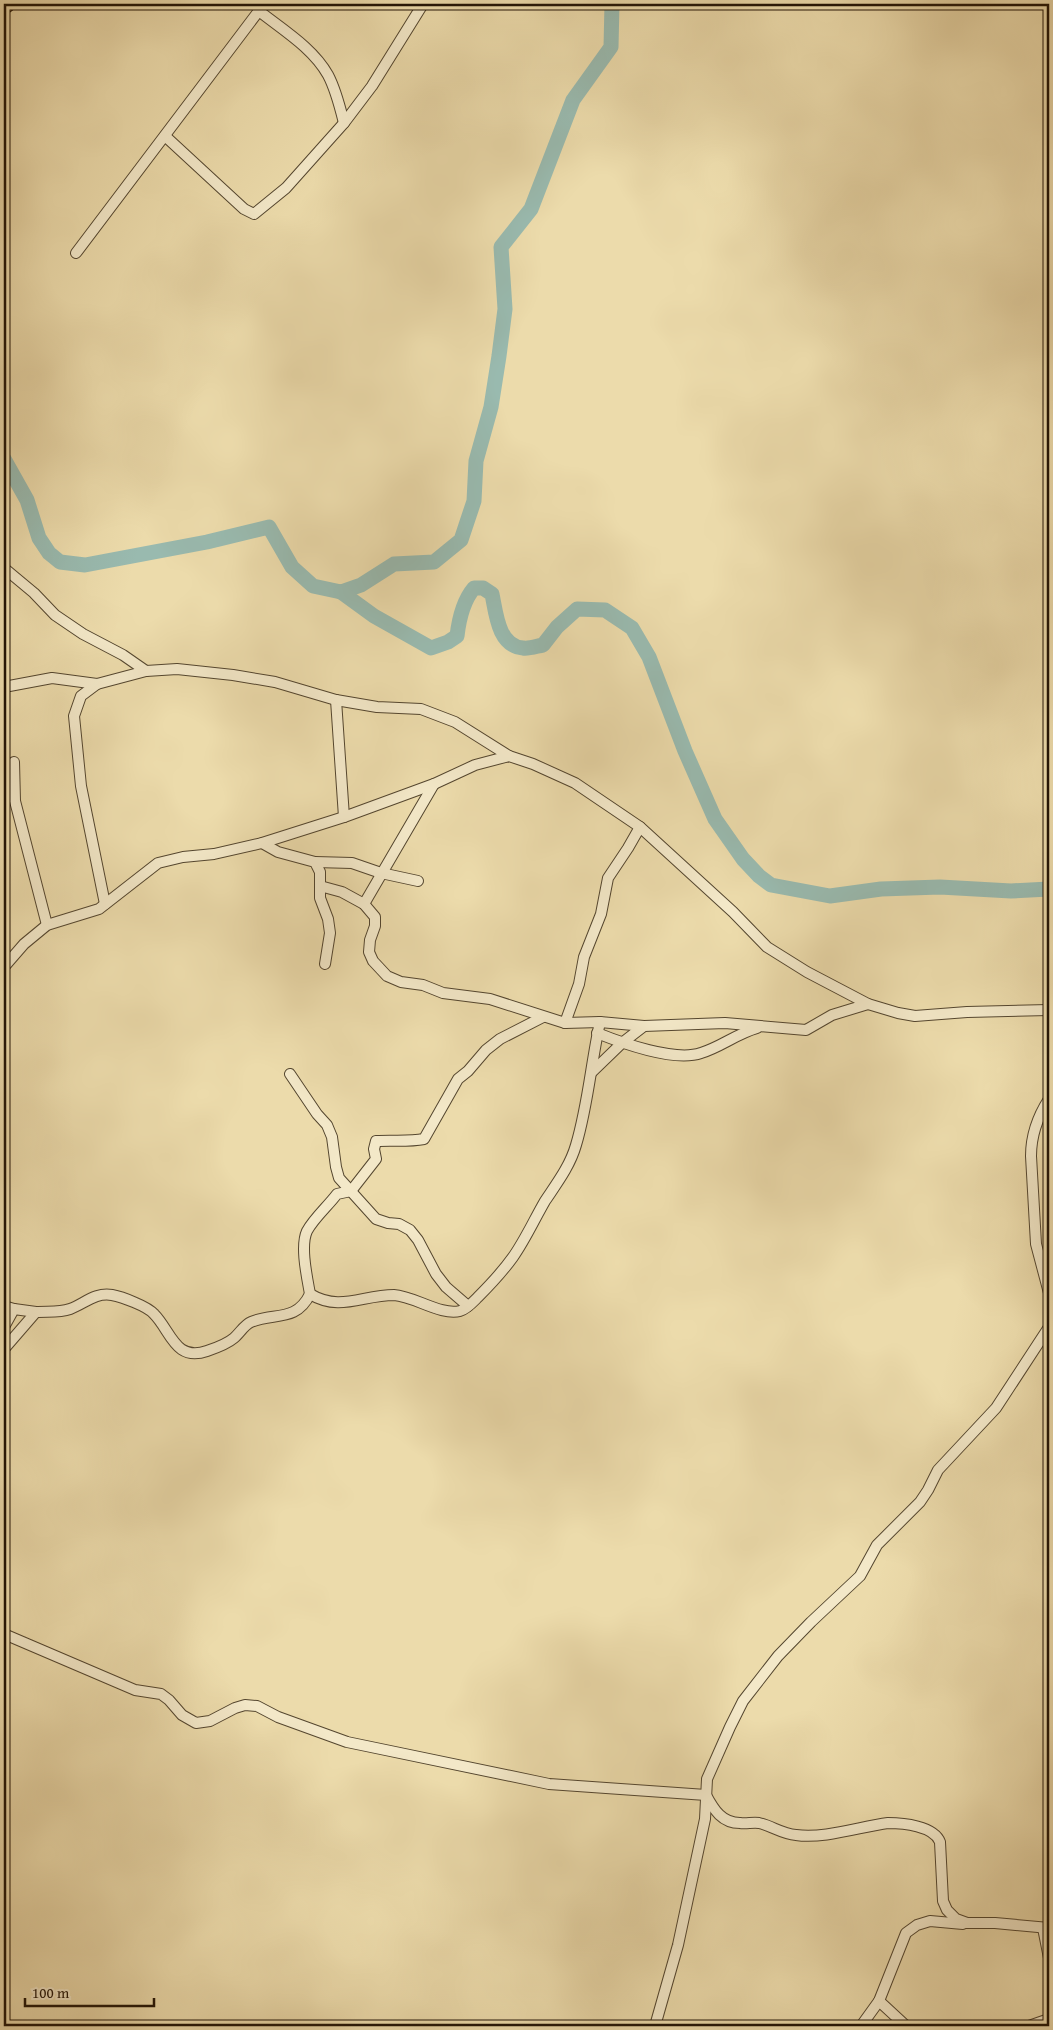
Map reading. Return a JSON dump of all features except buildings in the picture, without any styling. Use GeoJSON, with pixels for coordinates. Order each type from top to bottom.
{"type":"FeatureCollection","features":[{"type":"Feature","properties":{"kind":"main road"},"geometry":{"type":"LineString","coordinates":[[4,7],[8,4]]}},
{"type":"Feature","properties":{"kind":"street"},"geometry":{"type":"LineString","coordinates":[[165,136],[244,210],[254,214],[286,188],[344,123],[372,86],[423,4]]}},
{"type":"Feature","properties":{"kind":"street"},"geometry":{"type":"LineString","coordinates":[[76,253],[262,7],[307,50],[328,74],[344,123]]}},
{"type":"Feature","properties":{"kind":"street"},"geometry":{"type":"LineString","coordinates":[[4,568],[34,593],[55,614],[83,634],[123,655],[146,671]]}},
{"type":"Feature","properties":{"kind":"street"},"geometry":{"type":"LineString","coordinates":[[4,687],[52,678],[96,684],[146,671],[177,670],[233,675],[275,682],[336,700],[377,707],[421,709],[455,722],[509,756],[534,764],[575,783],[640,827],[733,912],[767,947],[807,972],[868,1004],[915,1016],[967,1012],[1049,1010]]}},
{"type":"Feature","properties":{"kind":"street"},"geometry":{"type":"LineString","coordinates":[[96,684],[81,696],[74,716],[81,786],[105,904]]}},
{"type":"Feature","properties":{"kind":"street"},"geometry":{"type":"LineString","coordinates":[[336,700],[344,817]]}},
{"type":"Feature","properties":{"kind":"street"},"geometry":{"type":"LineString","coordinates":[[4,967],[24,944],[47,925],[99,909],[158,863],[183,857],[214,854],[262,843],[344,817],[434,784],[475,765],[509,756]]}},
{"type":"Feature","properties":{"kind":"street"},"geometry":{"type":"LineString","coordinates":[[14,762],[16,801],[47,925]]}},
{"type":"Feature","properties":{"kind":"street"},"geometry":{"type":"LineString","coordinates":[[364,904],[434,784]]}},
{"type":"Feature","properties":{"kind":"street"},"geometry":{"type":"LineString","coordinates":[[565,1023],[579,984],[584,957],[601,914],[608,878],[640,827]]}},
{"type":"Feature","properties":{"kind":"street"},"geometry":{"type":"LineString","coordinates":[[262,843],[278,852],[315,862],[352,863],[381,873],[418,881]]}},
{"type":"Feature","properties":{"kind":"street"},"geometry":{"type":"LineString","coordinates":[[315,862],[320,872],[320,898],[328,919],[330,933],[325,964]]}},
{"type":"Feature","properties":{"kind":"street"},"geometry":{"type":"LineString","coordinates":[[320,886],[342,892],[364,904],[374,918],[375,926],[368,952],[373,962],[387,976],[401,982],[423,985],[443,993],[490,999],[565,1023],[598,1027],[725,1023],[806,1030],[832,1015],[868,1004]]}},
{"type":"Feature","properties":{"kind":"street"},"geometry":{"type":"LineString","coordinates":[[4,1306],[36,1312],[58,1312],[71,1309],[101,1295],[112,1295],[153,1312],[179,1349],[187,1352],[204,1352],[234,1338],[250,1322],[293,1312],[306,1302],[310,1294],[305,1266],[304,1239],[308,1229],[337,1194],[351,1191],[376,1159],[374,1150],[376,1141],[424,1139],[458,1079],[468,1071],[486,1050],[500,1039],[543,1017]]}},
{"type":"Feature","properties":{"kind":"street"},"geometry":{"type":"LineString","coordinates":[[592,1072],[622,1043],[644,1026]]}},
{"type":"Feature","properties":{"kind":"street"},"geometry":{"type":"LineString","coordinates":[[598,1027],[622,1043],[682,1056],[700,1054],[740,1033],[763,1026]]}},
{"type":"Feature","properties":{"kind":"street"},"geometry":{"type":"LineString","coordinates":[[310,1294],[318,1299],[336,1304],[361,1298],[396,1295],[450,1312],[468,1306],[486,1289],[513,1258],[544,1203],[566,1170],[576,1146],[592,1072],[598,1027]]}},
{"type":"Feature","properties":{"kind":"street"},"geometry":{"type":"LineString","coordinates":[[290,1074],[317,1114],[327,1125],[332,1137],[336,1167],[340,1178],[376,1218],[388,1223],[399,1224],[410,1230],[418,1240],[436,1274],[446,1287],[468,1306]]}},
{"type":"Feature","properties":{"kind":"street"},"geometry":{"type":"LineString","coordinates":[[1049,1099],[1037,1122],[1031,1146],[1031,1156],[1036,1244],[1049,1293]]}},
{"type":"Feature","properties":{"kind":"street"},"geometry":{"type":"LineString","coordinates":[[4,1327],[14,1309]]}},
{"type":"Feature","properties":{"kind":"street"},"geometry":{"type":"LineString","coordinates":[[4,1349],[36,1312]]}},
{"type":"Feature","properties":{"kind":"street"},"geometry":{"type":"LineString","coordinates":[[655,2026],[678,1944],[705,1819],[709,1773],[735,1716],[751,1690],[778,1656],[860,1576],[873,1550],[920,1502],[938,1470],[996,1408],[1049,1327]]}},
{"type":"Feature","properties":{"kind":"street"},"geometry":{"type":"LineString","coordinates":[[4,1634],[135,1690],[161,1694],[182,1715],[196,1723],[210,1721],[245,1705],[347,1742],[540,1783],[706,1796]]}},
{"type":"Feature","properties":{"kind":"street"},"geometry":{"type":"LineString","coordinates":[[706,1796],[715,1811],[724,1819],[740,1823],[759,1823],[777,1831],[794,1835],[811,1836],[892,1823],[932,1832],[938,1836],[940,1842],[941,1890],[944,1905],[956,1919],[967,1923]]}},
{"type":"Feature","properties":{"kind":"street"},"geometry":{"type":"LineString","coordinates":[[861,2026],[879,2001],[904,1937],[917,1925],[930,1922],[953,1924],[995,1922],[1046,1928],[1049,1958]]}},
{"type":"Feature","properties":{"kind":"street"},"geometry":{"type":"LineString","coordinates":[[879,2001],[906,2026]]}},
{"type":"Feature","properties":{"kind":"street"},"geometry":{"type":"LineString","coordinates":[[1029,2026],[1049,2019]]}},
{"type":"Feature","properties":{"kind":"waterway"},"geometry":{"type":"LineString","coordinates":[[4,459],[27,500],[39,538],[49,553],[60,562],[85,565],[207,542],[269,527],[292,567],[313,586],[341,592],[361,585],[394,564],[434,562],[461,540],[474,501],[476,461],[491,407],[505,309],[501,247],[531,209],[573,100],[611,47],[612,4]]}},
{"type":"Feature","properties":{"kind":"waterway"},"geometry":{"type":"LineString","coordinates":[[341,592],[374,616],[431,648],[448,642],[457,636],[462,610],[474,588],[483,588],[492,594],[497,619],[503,635],[515,646],[530,648],[543,645],[557,627],[577,609],[605,610],[632,628],[649,657],[685,751],[715,819],[743,859],[759,876],[771,885],[830,896],[881,889],[940,887],[1011,891],[1049,889]]}}]}
